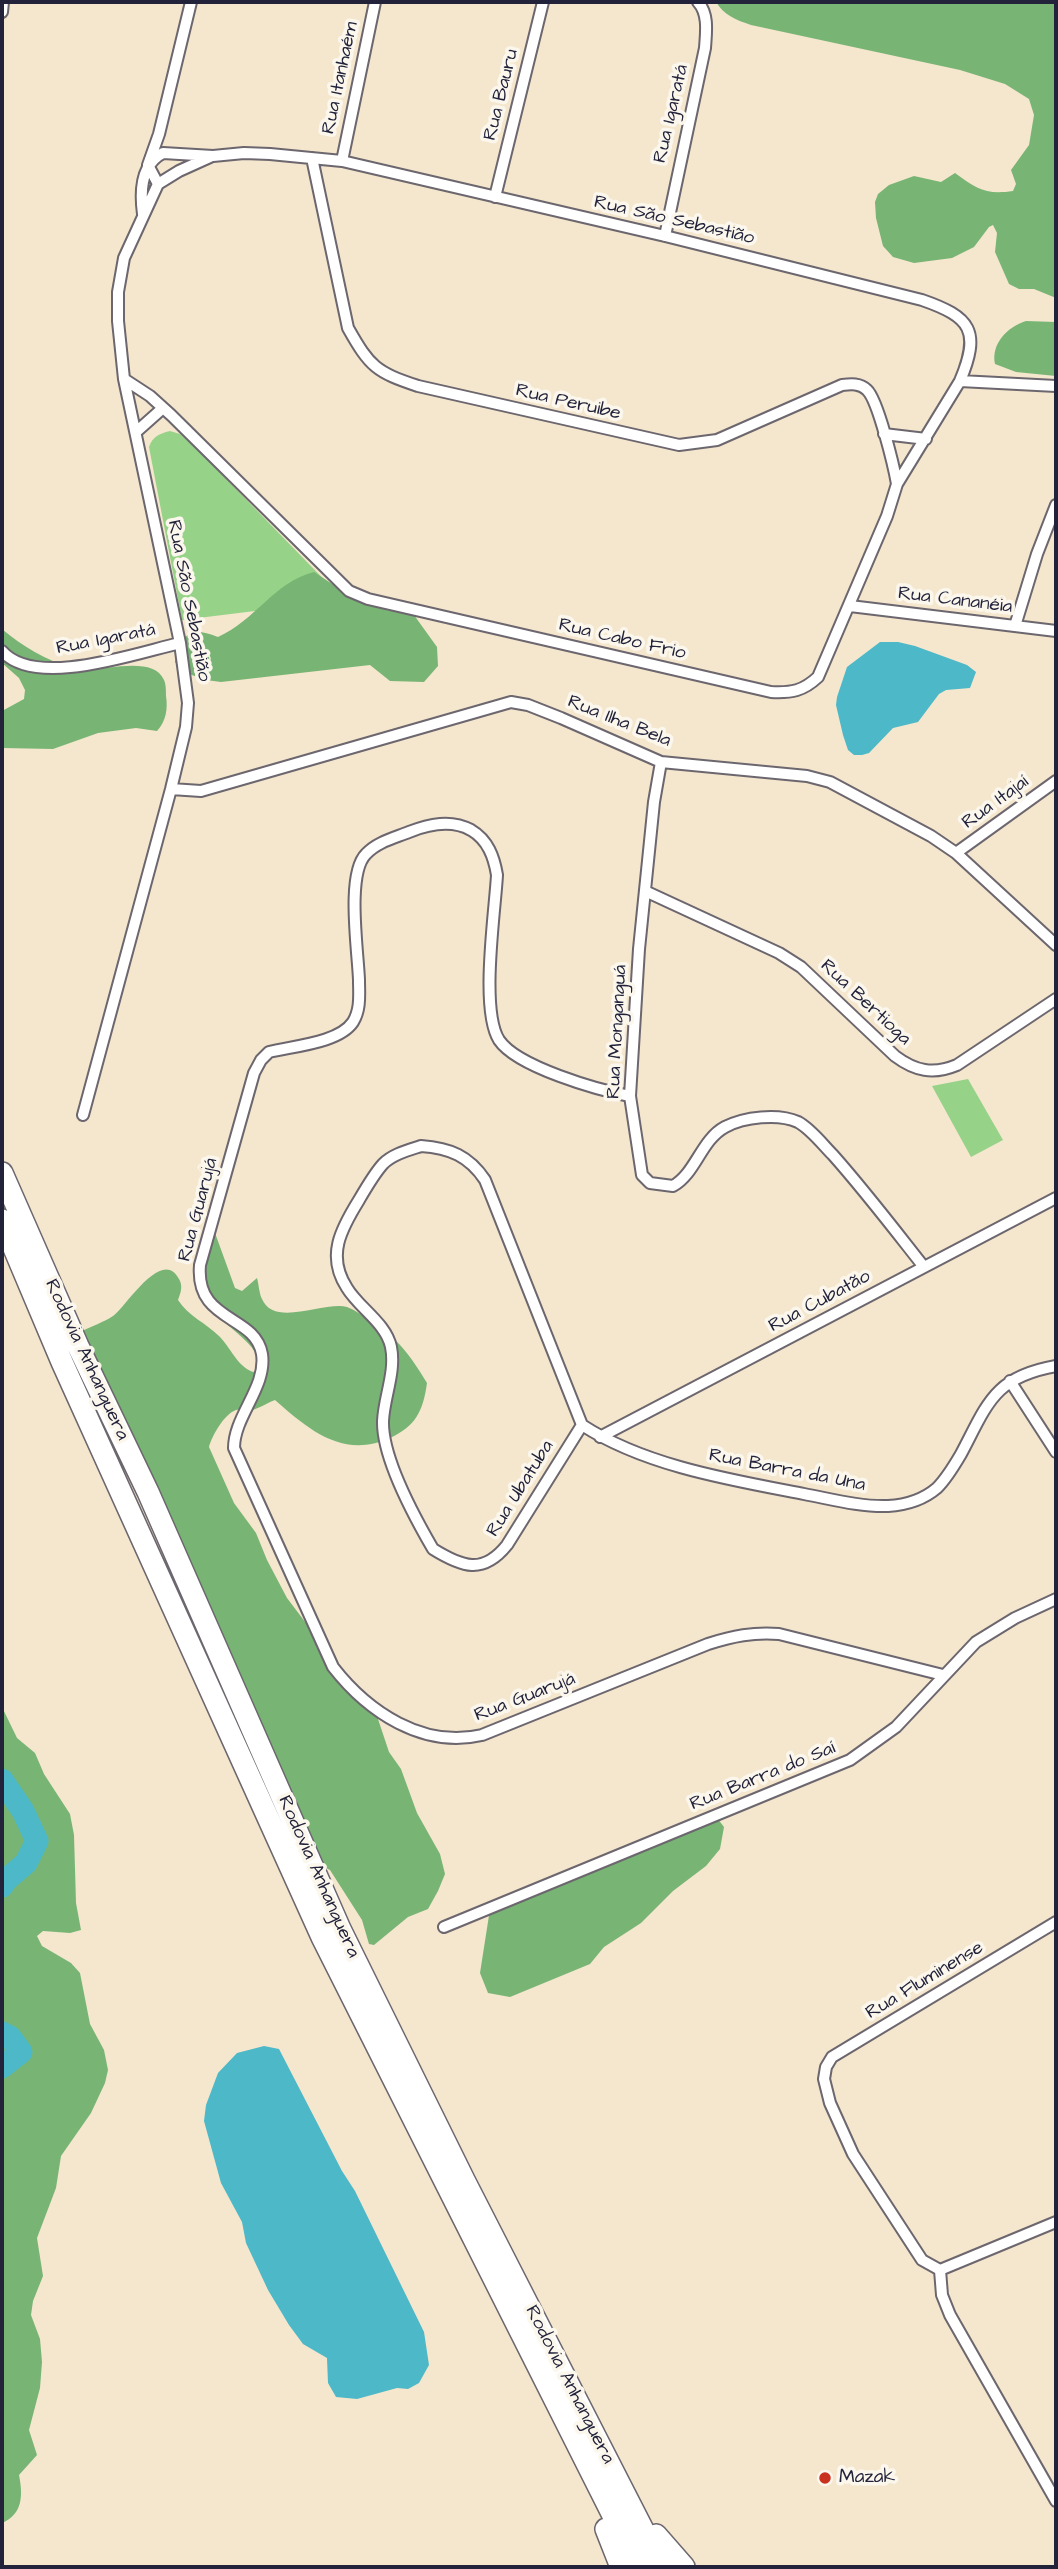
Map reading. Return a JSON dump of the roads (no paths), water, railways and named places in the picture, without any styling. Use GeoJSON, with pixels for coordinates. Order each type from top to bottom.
{"type":"FeatureCollection","features":[{"type":"Feature","properties":{"kind":"highway","name":"Rodovia Anhanguera"},"geometry":{"type":"LineString","coordinates":[[2,1173],[78,1346],[191,1588],[340,1929],[662,2567]]}},
{"type":"Feature","properties":{"kind":"highway","name":"Rodovia Anhanguera"},"geometry":{"type":"LineString","coordinates":[[2,1220],[62,1362],[322,1937],[639,2567]]}},
{"type":"Feature","properties":{"kind":"highway"},"geometry":{"type":"LineString","coordinates":[[568,2429],[621,2567]]}},
{"type":"Feature","properties":{"kind":"highway"},"geometry":{"type":"LineString","coordinates":[[590,2429],[661,2543],[684,2567]]}},
{"type":"Feature","properties":{"kind":"street"},"geometry":{"type":"LineString","coordinates":[[2,12],[3,2]]}},
{"type":"Feature","properties":{"kind":"street","name":"Rua São Sebastião"},"geometry":{"type":"LineString","coordinates":[[143,214],[140,194],[159,134],[191,2]]}},
{"type":"Feature","properties":{"kind":"street","name":"Rua Itanhaém"},"geometry":{"type":"LineString","coordinates":[[342,161],[375,2]]}},
{"type":"Feature","properties":{"kind":"street","name":"Rua Bauru"},"geometry":{"type":"LineString","coordinates":[[495,197],[543,2]]}},
{"type":"Feature","properties":{"kind":"street","name":"Rua Igaratá"},"geometry":{"type":"LineString","coordinates":[[665,236],[705,48],[706,24],[702,6],[698,2]]}},
{"type":"Feature","properties":{"kind":"street"},"geometry":{"type":"LineString","coordinates":[[159,134],[172,152],[179,171]]}},
{"type":"Feature","properties":{"kind":"street"},"geometry":{"type":"LineString","coordinates":[[158,184],[148,165],[159,155],[172,152]]}},
{"type":"Feature","properties":{"kind":"street","name":"Rua São Sebastião"},"geometry":{"type":"LineString","coordinates":[[172,152],[213,156],[244,153],[342,161],[665,236],[909,297],[951,310],[963,319],[970,335],[969,360],[960,381]]}},
{"type":"Feature","properties":{"kind":"street","name":"Rua São Sebastião"},"geometry":{"type":"LineString","coordinates":[[83,1115],[186,727],[188,703],[180,643],[124,379],[118,292],[124,258],[158,184],[213,156]]}},
{"type":"Feature","properties":{"kind":"street","name":"Rua Peruibe"},"geometry":{"type":"LineString","coordinates":[[313,158],[348,328],[362,354],[373,366],[387,375],[418,386],[679,446],[717,440],[842,385],[858,384],[871,393],[893,460],[897,484]]}},
{"type":"Feature","properties":{"kind":"street","name":"Rua Cabo Frio"},"geometry":{"type":"LineString","coordinates":[[124,379],[163,408],[349,591],[368,599],[771,692],[790,693],[806,688],[818,677],[887,516],[897,484],[960,381]]}},
{"type":"Feature","properties":{"kind":"street"},"geometry":{"type":"LineString","coordinates":[[960,381],[1056,386]]}},
{"type":"Feature","properties":{"kind":"street"},"geometry":{"type":"LineString","coordinates":[[136,432],[163,408]]}},
{"type":"Feature","properties":{"kind":"street"},"geometry":{"type":"LineString","coordinates":[[884,434],[926,439]]}},
{"type":"Feature","properties":{"kind":"street"},"geometry":{"type":"LineString","coordinates":[[1015,626],[1037,554],[1056,505]]}},
{"type":"Feature","properties":{"kind":"street","name":"Rua Cananéia"},"geometry":{"type":"LineString","coordinates":[[850,606],[1056,631]]}},
{"type":"Feature","properties":{"kind":"street","name":"Rua Igaratá"},"geometry":{"type":"LineString","coordinates":[[2,651],[9,660],[26,666],[72,668],[180,643]]}},
{"type":"Feature","properties":{"kind":"street","name":"Rua Ilha Bela"},"geometry":{"type":"LineString","coordinates":[[170,789],[201,791],[511,702],[528,705],[561,718],[662,762],[807,776],[830,782],[957,853],[1056,945]]}},
{"type":"Feature","properties":{"kind":"street","name":"Rua Monganguá"},"geometry":{"type":"LineString","coordinates":[[662,762],[654,802],[639,949],[630,1096],[639,1169],[650,1183],[667,1186],[677,1184],[715,1134],[731,1124],[763,1117],[798,1122],[818,1139],[858,1183],[924,1266]]}},
{"type":"Feature","properties":{"kind":"street","name":"Rua Itajaí"},"geometry":{"type":"LineString","coordinates":[[957,853],[1056,781]]}},
{"type":"Feature","properties":{"kind":"street","name":"Rua Guarujá"},"geometry":{"type":"LineString","coordinates":[[630,1096],[595,1088],[522,1060],[509,1051],[499,1039],[492,1024],[490,988],[497,875],[494,858],[485,842],[472,831],[455,824],[441,824],[423,826],[364,855],[356,873],[354,893],[359,996],[355,1019],[348,1029],[338,1036],[269,1052],[261,1060],[254,1073],[200,1265],[199,1278],[201,1290],[208,1302],[253,1336],[259,1345],[261,1370],[235,1432],[234,1448],[333,1667],[351,1690],[374,1709],[427,1735],[456,1739],[482,1735],[708,1644],[734,1635],[756,1632],[779,1634],[943,1675]]}},
{"type":"Feature","properties":{"kind":"street","name":"Rua Bertioga"},"geometry":{"type":"LineString","coordinates":[[645,891],[779,953],[801,967],[909,1067],[928,1071],[945,1070],[957,1065],[1056,999]]}},
{"type":"Feature","properties":{"kind":"street","name":"Rua Ubatuba"},"geometry":{"type":"LineString","coordinates":[[421,1146],[440,1147],[460,1154],[476,1167],[485,1180],[582,1425],[496,1558],[473,1566],[448,1558],[433,1549],[387,1455],[383,1437],[383,1419],[393,1360],[391,1343],[383,1329],[347,1288],[338,1267],[335,1250],[346,1221],[384,1163],[402,1152],[421,1146]]}},
{"type":"Feature","properties":{"kind":"street","name":"Rua Cubatão"},"geometry":{"type":"LineString","coordinates":[[600,1437],[1056,1198]]}},
{"type":"Feature","properties":{"kind":"street","name":"Rua Barra da Una"},"geometry":{"type":"LineString","coordinates":[[582,1425],[600,1437],[684,1469],[860,1504],[887,1506],[911,1503],[935,1490],[949,1475],[991,1398],[1010,1381],[1029,1371],[1056,1366]]}},
{"type":"Feature","properties":{"kind":"street"},"geometry":{"type":"LineString","coordinates":[[1010,1381],[1056,1452]]}},
{"type":"Feature","properties":{"kind":"street","name":"Rua Barra do Saí"},"geometry":{"type":"LineString","coordinates":[[444,1927],[850,1760],[896,1727],[976,1642],[1015,1618],[1056,1599]]}},
{"type":"Feature","properties":{"kind":"street","name":"Rua Fluminense"},"geometry":{"type":"LineString","coordinates":[[940,2270],[922,2260],[853,2154],[825,2090],[825,2067],[832,2057],[1056,1922]]}},
{"type":"Feature","properties":{"kind":"street"},"geometry":{"type":"LineString","coordinates":[[1056,2222],[940,2270],[942,2295],[950,2315],[1056,2501]]}},
{"type":"Feature","properties":{"kind":"water"},"geometry":{"type":"Polygon","coordinates":[[[880,642],[915,646],[967,665],[976,672],[970,688],[946,690],[939,694],[918,722],[893,728],[869,753],[854,755],[848,750],[843,735],[836,705],[837,697],[847,667],[880,642]]]}},
{"type":"Feature","properties":{"kind":"water"},"geometry":{"type":"Polygon","coordinates":[[[264,2046],[279,2049],[355,2191],[424,2332],[429,2365],[419,2383],[408,2389],[397,2388],[357,2399],[336,2397],[328,2383],[327,2358],[303,2344],[289,2325],[268,2290],[246,2243],[242,2222],[221,2183],[204,2121],[206,2105],[218,2073],[237,2053],[264,2046]]]}},
{"type":"Feature","properties":{"kind":"waterway"},"geometry":{"type":"LineString","coordinates":[[2,1780],[23,1811],[37,1841],[26,1863],[2,1886]]}},
{"type":"Feature","properties":{"kind":"waterway"},"geometry":{"type":"LineString","coordinates":[[2,2033],[10,2037],[21,2052],[2,2067]]}},
{"type":"Feature","properties":{"kind":"place","name":"Mazak"},"geometry":{"type":"Point","coordinates":[825,2478]}}]}
